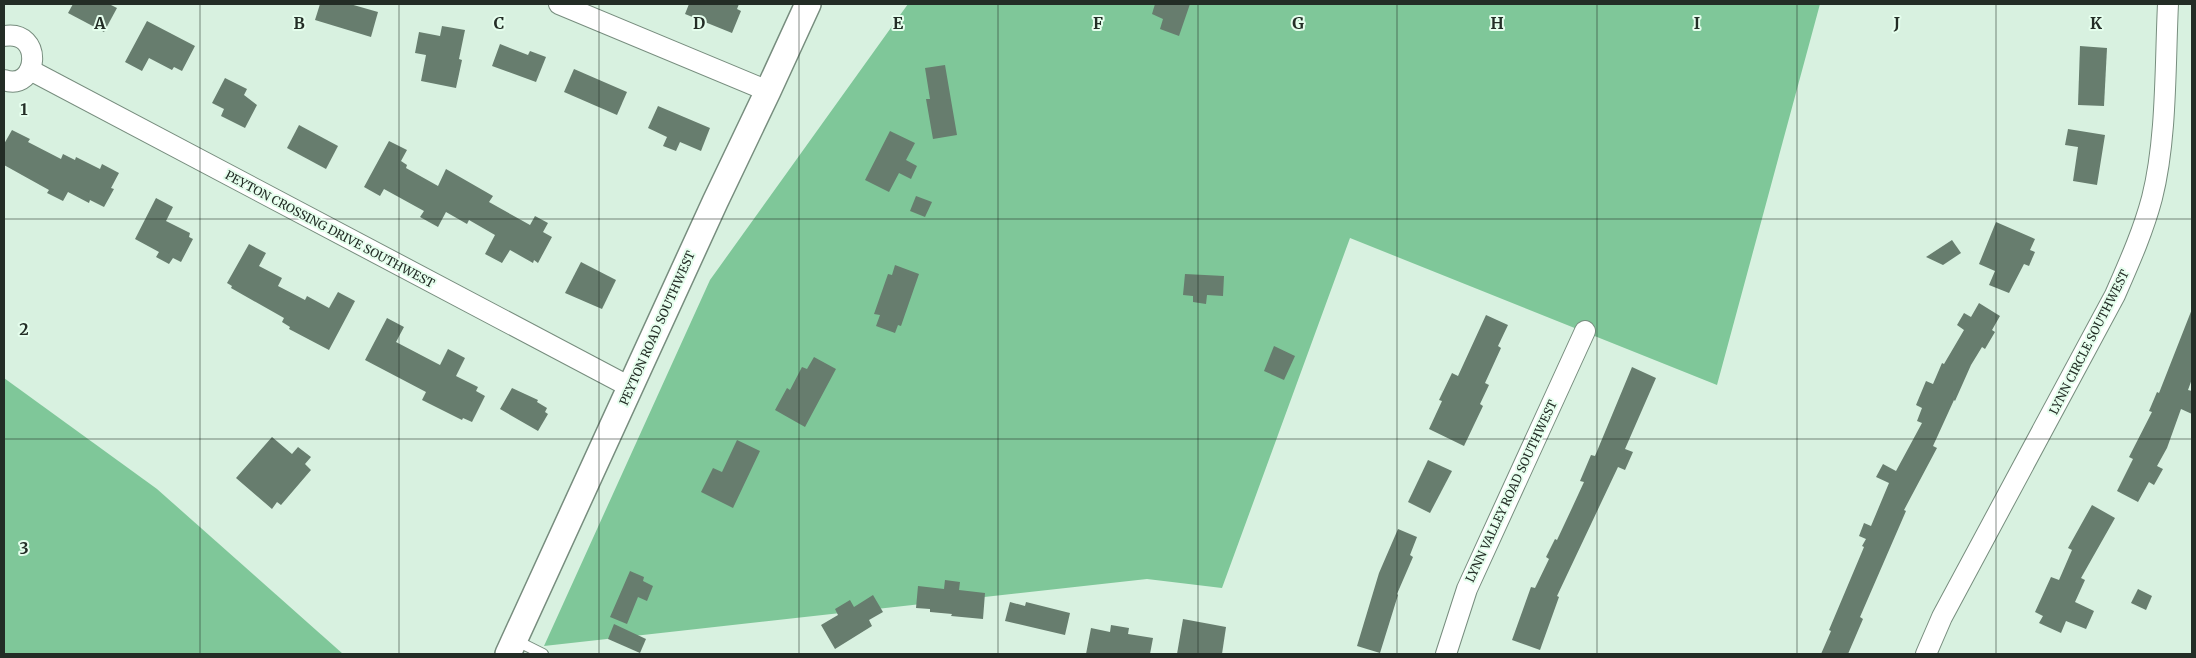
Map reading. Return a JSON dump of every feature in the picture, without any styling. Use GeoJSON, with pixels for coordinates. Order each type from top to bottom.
{"type":"FeatureCollection","features":[{"type":"Feature","properties":{"kind":"street"},"geometry":{"type":"LineString","coordinates":[[559,4],[768,91]]}},
{"type":"Feature","properties":{"kind":"street","name":"PEYTON ROAD SOUTHWEST"},"geometry":{"type":"LineString","coordinates":[[512,647],[714,202],[808,4]]}},
{"type":"Feature","properties":{"kind":"street","name":"LYNN CIRCLE SOUTHWEST"},"geometry":{"type":"LineString","coordinates":[[1926,654],[1942,617],[2115,295],[2139,241],[2152,198],[2160,154],[2168,4]]}},
{"type":"Feature","properties":{"kind":"street"},"geometry":{"type":"LineString","coordinates":[[4,36],[14,36],[26,42],[33,54],[30,70],[22,79],[15,82],[4,80]]}},
{"type":"Feature","properties":{"kind":"street","name":"PEYTON CROSSING DRIVE SOUTHWEST"},"geometry":{"type":"LineString","coordinates":[[30,70],[630,387]]}},
{"type":"Feature","properties":{"kind":"street","name":"LYNN VALLEY ROAD SOUTHWEST"},"geometry":{"type":"LineString","coordinates":[[1446,654],[1467,589],[1585,332]]}},
{"type":"Feature","properties":{"kind":"lane"},"geometry":{"type":"LineString","coordinates":[[512,647],[543,654]]}},
{"type":"Feature","properties":{"kind":"green space"},"geometry":{"type":"Polygon","coordinates":[[[908,4],[1820,4],[1717,385],[1350,238],[1222,588],[1147,579],[544,646],[710,280],[908,4]]]}},
{"type":"Feature","properties":{"kind":"green space"},"geometry":{"type":"Polygon","coordinates":[[[4,378],[157,489],[343,654],[4,654],[4,378]]]}},
{"type":"Feature","properties":{"kind":"building"},"geometry":{"type":"Polygon","coordinates":[[[73,4],[109,4],[117,8],[104,32],[68,13],[73,4]]]}},
{"type":"Feature","properties":{"kind":"building"},"geometry":{"type":"Polygon","coordinates":[[[320,4],[350,4],[378,12],[371,37],[315,20],[320,4]]]}},
{"type":"Feature","properties":{"kind":"building"},"geometry":{"type":"Polygon","coordinates":[[[689,4],[739,4],[737,9],[741,11],[732,33],[685,14],[689,4]]]}},
{"type":"Feature","properties":{"kind":"building"},"geometry":{"type":"Polygon","coordinates":[[[1155,4],[1190,4],[1179,36],[1160,29],[1163,19],[1152,14],[1155,4]]]}},
{"type":"Feature","properties":{"kind":"building"},"geometry":{"type":"Polygon","coordinates":[[[147,21],[195,46],[182,71],[174,67],[172,70],[149,58],[142,71],[125,62],[147,21]]]}},
{"type":"Feature","properties":{"kind":"building"},"geometry":{"type":"Polygon","coordinates":[[[442,26],[465,30],[459,59],[462,60],[456,88],[421,81],[426,55],[415,53],[419,32],[440,36],[442,26]]]}},
{"type":"Feature","properties":{"kind":"building"},"geometry":{"type":"Polygon","coordinates":[[[500,44],[528,55],[530,51],[546,57],[536,82],[492,66],[500,44]]]}},
{"type":"Feature","properties":{"kind":"building"},"geometry":{"type":"Polygon","coordinates":[[[2080,46],[2107,48],[2104,106],[2078,105],[2080,46]]]}},
{"type":"Feature","properties":{"kind":"building"},"geometry":{"type":"Polygon","coordinates":[[[945,65],[957,135],[933,139],[926,99],[930,99],[925,68],[945,65]]]}},
{"type":"Feature","properties":{"kind":"building"},"geometry":{"type":"Polygon","coordinates":[[[574,69],[627,92],[617,115],[564,92],[574,69]]]}},
{"type":"Feature","properties":{"kind":"building"},"geometry":{"type":"Polygon","coordinates":[[[225,78],[247,89],[244,95],[257,105],[245,128],[221,116],[224,109],[212,103],[225,78]]]}},
{"type":"Feature","properties":{"kind":"building"},"geometry":{"type":"Polygon","coordinates":[[[658,106],[710,128],[701,151],[680,142],[676,151],[663,146],[667,137],[648,128],[658,106]]]}},
{"type":"Feature","properties":{"kind":"building"},"geometry":{"type":"Polygon","coordinates":[[[299,125],[338,146],[326,169],[287,148],[299,125]]]}},
{"type":"Feature","properties":{"kind":"building"},"geometry":{"type":"Polygon","coordinates":[[[2068,129],[2105,135],[2097,185],[2073,181],[2078,147],[2065,145],[2068,129]]]}},
{"type":"Feature","properties":{"kind":"building"},"geometry":{"type":"Polygon","coordinates":[[[12,130],[30,139],[28,142],[61,159],[63,154],[75,160],[76,157],[100,169],[102,164],[119,173],[111,188],[114,189],[104,207],[90,200],[89,203],[68,192],[63,201],[47,193],[49,190],[4,165],[4,144],[12,130]]]}},
{"type":"Feature","properties":{"kind":"building"},"geometry":{"type":"Polygon","coordinates":[[[890,131],[915,143],[906,160],[917,166],[911,179],[899,173],[889,192],[865,180],[890,131]]]}},
{"type":"Feature","properties":{"kind":"building"},"geometry":{"type":"Polygon","coordinates":[[[389,141],[407,150],[401,161],[407,165],[406,168],[438,186],[446,169],[493,196],[489,202],[530,225],[535,216],[548,223],[543,232],[552,237],[538,263],[534,260],[533,263],[510,250],[502,263],[485,254],[495,235],[469,220],[467,224],[446,212],[438,227],[420,217],[424,211],[384,189],[380,196],[364,187],[389,141]]]}},
{"type":"Feature","properties":{"kind":"building"},"geometry":{"type":"Polygon","coordinates":[[[916,196],[932,202],[925,217],[910,211],[916,196]]]}},
{"type":"Feature","properties":{"kind":"building"},"geometry":{"type":"Polygon","coordinates":[[[156,198],[173,207],[166,221],[190,233],[189,237],[193,239],[181,262],[173,258],[169,264],[156,257],[159,252],[135,239],[156,198]]]}},
{"type":"Feature","properties":{"kind":"building"},"geometry":{"type":"Polygon","coordinates":[[[1996,222],[2035,239],[2030,250],[2035,252],[2029,266],[2024,264],[2009,293],[1989,285],[1995,271],[1979,264],[1996,222]]]}},
{"type":"Feature","properties":{"kind":"building"},"geometry":{"type":"Polygon","coordinates":[[[1952,240],[1961,253],[1943,265],[1926,257],[1952,240]]]}},
{"type":"Feature","properties":{"kind":"building"},"geometry":{"type":"Polygon","coordinates":[[[249,244],[266,253],[259,266],[282,278],[278,286],[305,300],[307,296],[329,308],[338,292],[355,301],[329,350],[289,329],[290,327],[282,322],[284,318],[231,288],[232,286],[227,283],[249,244]]]}},
{"type":"Feature","properties":{"kind":"building"},"geometry":{"type":"Polygon","coordinates":[[[581,262],[616,280],[602,309],[565,293],[581,262]]]}},
{"type":"Feature","properties":{"kind":"building"},"geometry":{"type":"Polygon","coordinates":[[[895,265],[919,274],[901,326],[898,325],[895,333],[876,326],[880,315],[874,314],[888,274],[892,275],[895,265]]]}},
{"type":"Feature","properties":{"kind":"building"},"geometry":{"type":"Polygon","coordinates":[[[1185,274],[1224,276],[1223,296],[1207,295],[1206,304],[1193,302],[1193,296],[1183,295],[1185,274]]]}},
{"type":"Feature","properties":{"kind":"building"},"geometry":{"type":"Polygon","coordinates":[[[1979,303],[2000,316],[1992,330],[1995,332],[1985,349],[1982,347],[1971,365],[1933,446],[1937,448],[1904,510],[1906,511],[1860,617],[1863,619],[1848,654],[1821,654],[1831,631],[1829,630],[1864,547],[1862,546],[1866,539],[1859,536],[1864,523],[1871,526],[1889,483],[1876,477],[1883,464],[1896,471],[1922,423],[1917,421],[1922,408],[1916,405],[1926,381],[1933,384],[1942,363],[1944,364],[1964,330],[1957,325],[1964,313],[1971,317],[1979,303]]]}},
{"type":"Feature","properties":{"kind":"building"},"geometry":{"type":"Polygon","coordinates":[[[2192,309],[2192,379],[2188,390],[2192,391],[2192,414],[2181,409],[2167,448],[2157,466],[2163,469],[2154,485],[2149,482],[2138,502],[2117,491],[2133,459],[2129,457],[2152,412],[2149,411],[2157,392],[2159,393],[2192,309]]]}},
{"type":"Feature","properties":{"kind":"building"},"geometry":{"type":"Polygon","coordinates":[[[1486,315],[1508,325],[1498,346],[1501,348],[1485,383],[1489,385],[1480,404],[1483,406],[1464,446],[1429,429],[1442,401],[1439,400],[1452,373],[1458,376],[1486,315]]]}},
{"type":"Feature","properties":{"kind":"building"},"geometry":{"type":"Polygon","coordinates":[[[387,318],[404,327],[396,342],[440,365],[448,349],[465,358],[456,376],[478,387],[476,391],[485,396],[472,422],[463,418],[462,420],[422,400],[426,392],[365,360],[387,318]]]}},
{"type":"Feature","properties":{"kind":"building"},"geometry":{"type":"Polygon","coordinates":[[[1274,346],[1295,356],[1284,380],[1264,371],[1274,346]]]}},
{"type":"Feature","properties":{"kind":"building"},"geometry":{"type":"Polygon","coordinates":[[[814,357],[836,369],[805,427],[775,410],[787,388],[790,390],[802,367],[807,369],[814,357]]]}},
{"type":"Feature","properties":{"kind":"building"},"geometry":{"type":"Polygon","coordinates":[[[1632,367],[1656,378],[1625,449],[1633,452],[1625,470],[1618,467],[1557,596],[1559,597],[1540,650],[1512,640],[1531,587],[1535,588],[1549,559],[1546,557],[1555,539],[1557,540],[1584,482],[1580,481],[1591,455],[1595,456],[1632,367]]]}},
{"type":"Feature","properties":{"kind":"building"},"geometry":{"type":"Polygon","coordinates":[[[512,388],[538,400],[537,402],[547,408],[545,412],[548,414],[538,431],[500,409],[512,388]]]}},
{"type":"Feature","properties":{"kind":"building"},"geometry":{"type":"Polygon","coordinates":[[[272,437],[292,454],[298,447],[311,457],[305,464],[311,470],[281,505],[277,502],[272,509],[236,478],[272,437]]]}},
{"type":"Feature","properties":{"kind":"building"},"geometry":{"type":"Polygon","coordinates":[[[737,440],[760,451],[733,508],[701,492],[713,468],[722,472],[737,440]]]}},
{"type":"Feature","properties":{"kind":"building"},"geometry":{"type":"Polygon","coordinates":[[[1428,460],[1452,471],[1430,513],[1408,502],[1428,460]]]}},
{"type":"Feature","properties":{"kind":"building"},"geometry":{"type":"Polygon","coordinates":[[[2092,505],[2115,518],[2081,578],[2085,580],[2075,602],[2094,611],[2086,629],[2066,621],[2061,633],[2039,623],[2043,616],[2035,612],[2051,577],[2059,580],[2072,550],[2068,548],[2092,505]]]}},
{"type":"Feature","properties":{"kind":"building"},"geometry":{"type":"Polygon","coordinates":[[[1398,529],[1417,537],[1410,555],[1413,557],[1397,594],[1380,653],[1357,646],[1379,573],[1398,529]]]}},
{"type":"Feature","properties":{"kind":"building"},"geometry":{"type":"Polygon","coordinates":[[[630,571],[644,577],[643,581],[653,586],[647,601],[638,597],[627,624],[610,617],[630,571]]]}},
{"type":"Feature","properties":{"kind":"building"},"geometry":{"type":"Polygon","coordinates":[[[945,580],[960,582],[959,590],[985,593],[983,619],[951,616],[952,614],[930,612],[930,609],[916,608],[918,586],[944,589],[945,580]]]}},
{"type":"Feature","properties":{"kind":"building"},"geometry":{"type":"Polygon","coordinates":[[[2138,589],[2152,596],[2146,610],[2131,603],[2138,589]]]}},
{"type":"Feature","properties":{"kind":"building"},"geometry":{"type":"Polygon","coordinates":[[[873,595],[883,612],[869,620],[872,626],[835,649],[821,625],[838,615],[835,609],[850,600],[854,607],[873,595]]]}},
{"type":"Feature","properties":{"kind":"building"},"geometry":{"type":"Polygon","coordinates":[[[1010,602],[1025,606],[1026,602],[1070,613],[1065,635],[1005,621],[1010,602]]]}},
{"type":"Feature","properties":{"kind":"building"},"geometry":{"type":"Polygon","coordinates":[[[1183,619],[1226,627],[1222,654],[1177,654],[1183,619]]]}},
{"type":"Feature","properties":{"kind":"building"},"geometry":{"type":"Polygon","coordinates":[[[614,624],[646,639],[640,653],[608,639],[614,624]]]}},
{"type":"Feature","properties":{"kind":"building"},"geometry":{"type":"Polygon","coordinates":[[[1111,625],[1129,628],[1128,634],[1153,638],[1150,654],[1086,654],[1091,628],[1110,632],[1111,625]]]}}]}
